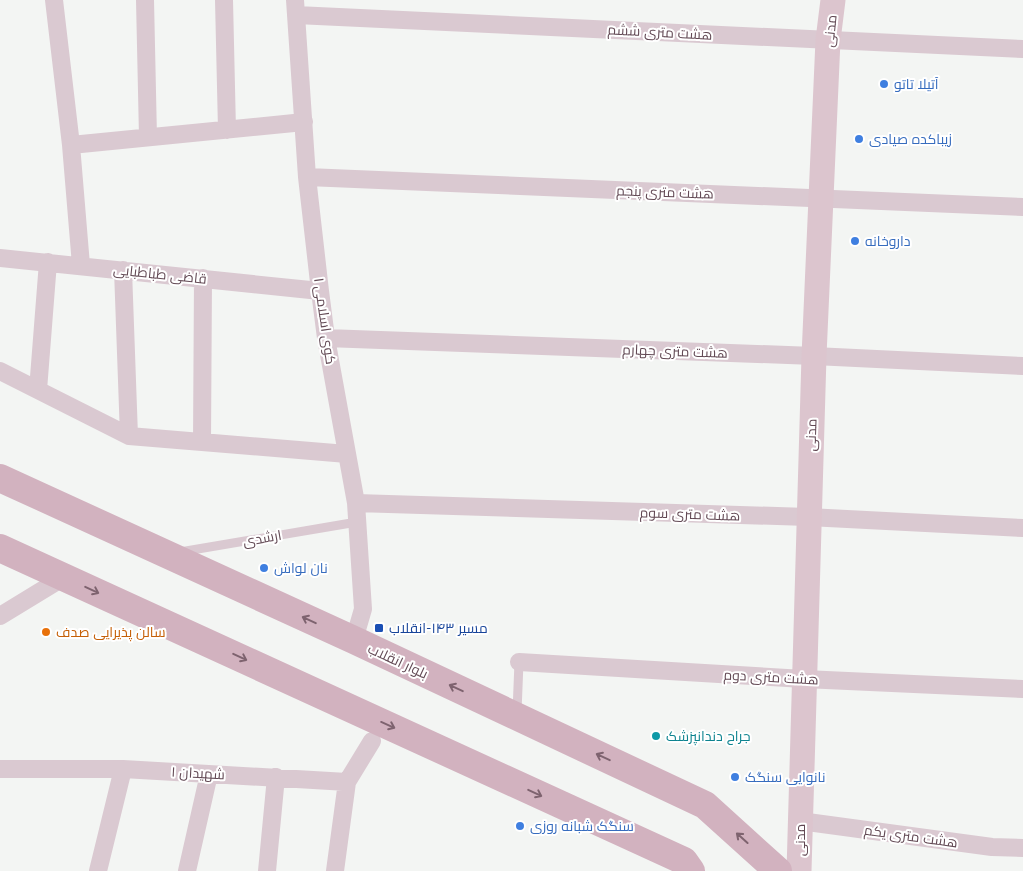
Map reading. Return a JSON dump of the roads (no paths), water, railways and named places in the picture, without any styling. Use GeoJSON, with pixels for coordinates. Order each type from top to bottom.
{"type":"FeatureCollection","features":[{"type":"Feature","properties":{"kind":"main road","name":"مدنی"},"geometry":{"type":"LineString","coordinates":[[799,871],[808,517],[820,198],[828,40],[833,0]]}},
{"type":"Feature","properties":{"kind":"main road","name":"بلوار انقلاب"},"geometry":{"type":"LineString","coordinates":[[0,478],[354,640],[705,805],[778,871]]}},
{"type":"Feature","properties":{"kind":"main road"},"geometry":{"type":"LineString","coordinates":[[0,548],[684,861],[691,871]]}},
{"type":"Feature","properties":{"kind":"street"},"geometry":{"type":"LineString","coordinates":[[54,0],[71,145],[82,265]]}},
{"type":"Feature","properties":{"kind":"street"},"geometry":{"type":"LineString","coordinates":[[145,0],[148,137]]}},
{"type":"Feature","properties":{"kind":"street"},"geometry":{"type":"LineString","coordinates":[[224,0],[227,130]]}},
{"type":"Feature","properties":{"kind":"street","name":"هشت متری ششم"},"geometry":{"type":"LineString","coordinates":[[296,7],[828,40],[1023,49]]}},
{"type":"Feature","properties":{"kind":"street","name":"کوی اسلامی ۱"},"geometry":{"type":"LineString","coordinates":[[296,7],[308,177],[320,290],[326,338],[356,503],[363,609],[354,640]]}},
{"type":"Feature","properties":{"kind":"street"},"geometry":{"type":"LineString","coordinates":[[71,145],[304,122]]}},
{"type":"Feature","properties":{"kind":"street","name":"هشت متری پنجم"},"geometry":{"type":"LineString","coordinates":[[308,177],[1023,207]]}},
{"type":"Feature","properties":{"kind":"street","name":"قاضی طباطبایی"},"geometry":{"type":"LineString","coordinates":[[0,258],[320,290]]}},
{"type":"Feature","properties":{"kind":"street"},"geometry":{"type":"LineString","coordinates":[[38,390],[48,262]]}},
{"type":"Feature","properties":{"kind":"street"},"geometry":{"type":"LineString","coordinates":[[123,270],[129,436]]}},
{"type":"Feature","properties":{"kind":"street"},"geometry":{"type":"LineString","coordinates":[[202,442],[203,278]]}},
{"type":"Feature","properties":{"kind":"street","name":"هشت متری چهارم"},"geometry":{"type":"LineString","coordinates":[[326,338],[814,356],[1023,366]]}},
{"type":"Feature","properties":{"kind":"street"},"geometry":{"type":"LineString","coordinates":[[0,370],[129,436],[347,454]]}},
{"type":"Feature","properties":{"kind":"street","name":"هشت متری سوم"},"geometry":{"type":"LineString","coordinates":[[356,503],[808,517],[1023,528]]}},
{"type":"Feature","properties":{"kind":"street"},"geometry":{"type":"LineString","coordinates":[[0,616],[64,577]]}},
{"type":"Feature","properties":{"kind":"street","name":"هشت متری دوم"},"geometry":{"type":"LineString","coordinates":[[519,662],[804,679],[1023,689]]}},
{"type":"Feature","properties":{"kind":"street"},"geometry":{"type":"LineString","coordinates":[[336,871],[347,782],[372,741]]}},
{"type":"Feature","properties":{"kind":"street","name":"شهیدان ۱"},"geometry":{"type":"LineString","coordinates":[[0,768],[123,769],[347,782]]}},
{"type":"Feature","properties":{"kind":"street"},"geometry":{"type":"LineString","coordinates":[[98,871],[123,769]]}},
{"type":"Feature","properties":{"kind":"street"},"geometry":{"type":"LineString","coordinates":[[187,871],[209,774]]}},
{"type":"Feature","properties":{"kind":"street"},"geometry":{"type":"LineString","coordinates":[[267,871],[276,778]]}},
{"type":"Feature","properties":{"kind":"street","name":"هشت متری یکم"},"geometry":{"type":"LineString","coordinates":[[800,821],[992,847],[1023,848]]}},
{"type":"Feature","properties":{"kind":"lane","name":"ارشدی"},"geometry":{"type":"LineString","coordinates":[[167,555],[357,522]]}},
{"type":"Feature","properties":{"kind":"lane"},"geometry":{"type":"LineString","coordinates":[[517,716],[519,662]]}},
{"type":"Feature","properties":{"kind":"place","name":"آتیلا تاتو"},"geometry":{"type":"Point","coordinates":[884,84]}},
{"type":"Feature","properties":{"kind":"place","name":"زیباکده صیادی"},"geometry":{"type":"Point","coordinates":[859,139]}},
{"type":"Feature","properties":{"kind":"place","name":"داروخانه"},"geometry":{"type":"Point","coordinates":[855,241]}},
{"type":"Feature","properties":{"kind":"place","name":"نان لواش"},"geometry":{"type":"Point","coordinates":[264,568]}},
{"type":"Feature","properties":{"kind":"place","name":"مسیر ۱۴۳-انقلاب"},"geometry":{"type":"Point","coordinates":[379,628]}},
{"type":"Feature","properties":{"kind":"place","name":"سالن پذیرایی صدف"},"geometry":{"type":"Point","coordinates":[46,632]}},
{"type":"Feature","properties":{"kind":"place","name":"جراح دندانپزشک"},"geometry":{"type":"Point","coordinates":[656,736]}},
{"type":"Feature","properties":{"kind":"place","name":"نانوایی سنگک"},"geometry":{"type":"Point","coordinates":[735,777]}},
{"type":"Feature","properties":{"kind":"place","name":"سنگک شبانه روزی"},"geometry":{"type":"Point","coordinates":[520,826]}}]}
